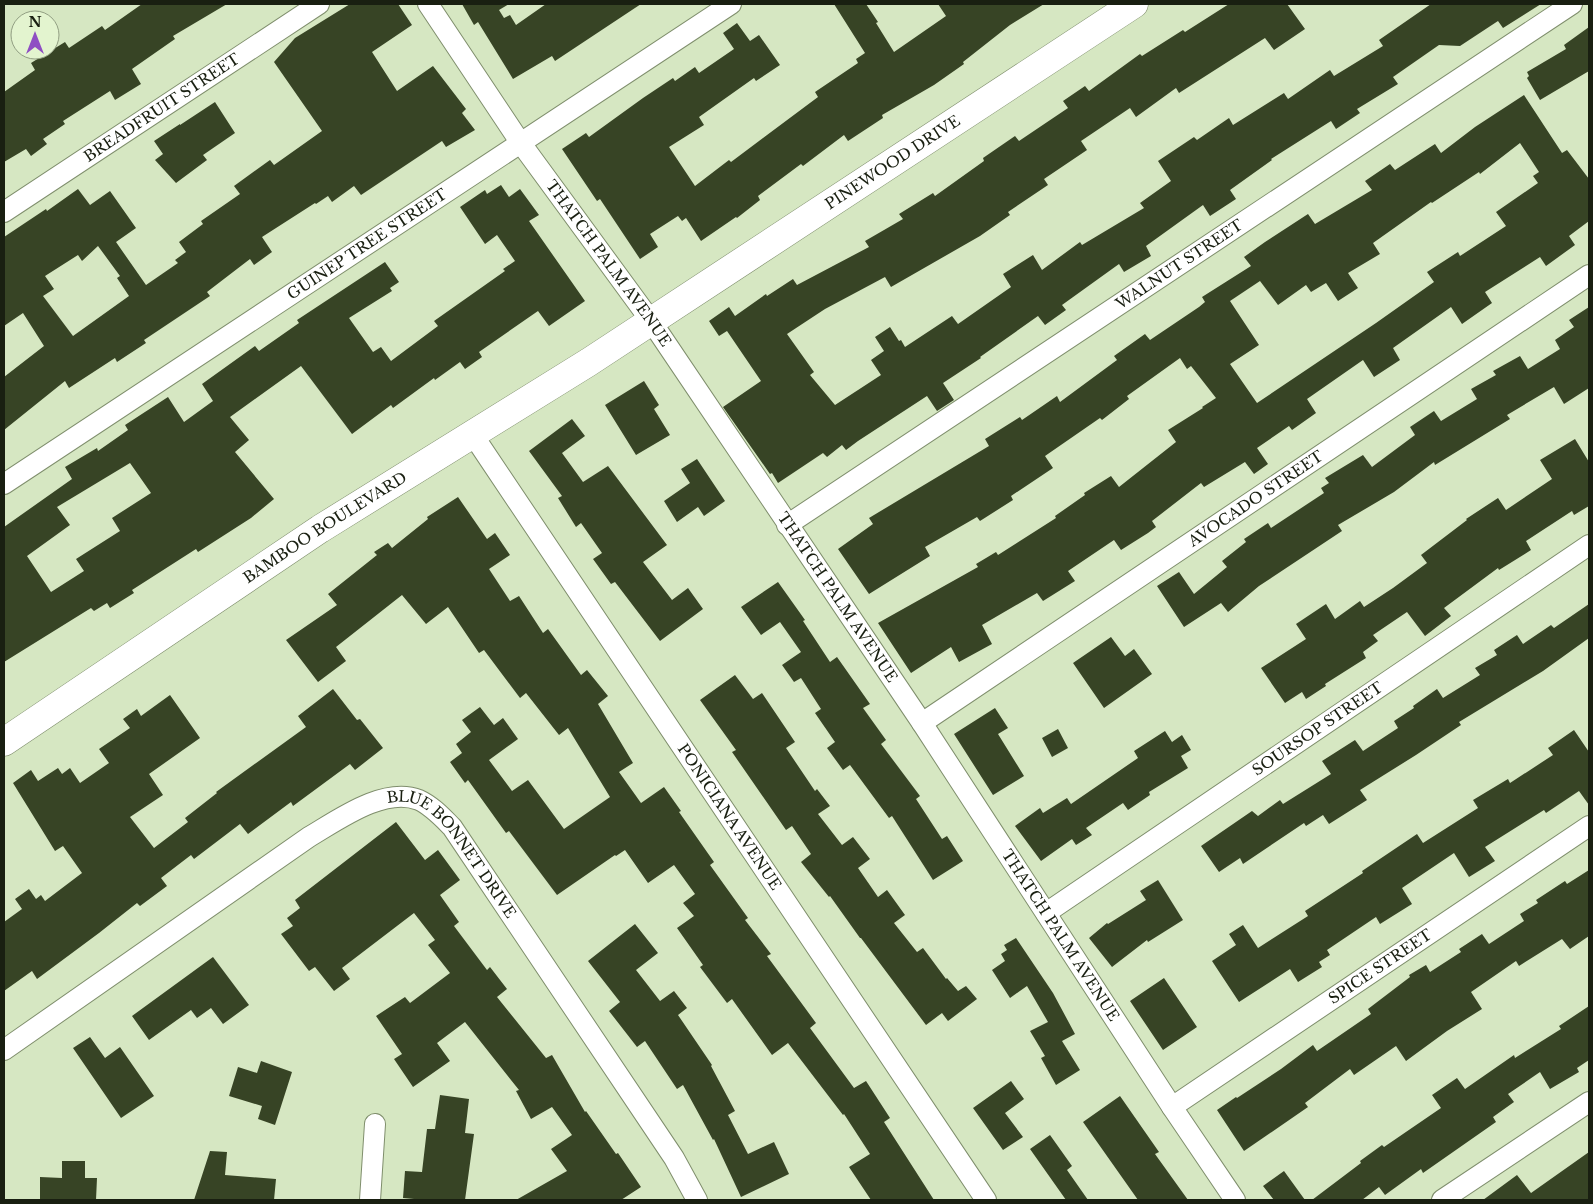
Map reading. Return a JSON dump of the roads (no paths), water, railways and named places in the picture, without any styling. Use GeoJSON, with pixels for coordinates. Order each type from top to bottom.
{"type":"FeatureCollection","features":[{"type":"Feature","properties":{"kind":"main road","name":"PINEWOOD DRIVE"},"geometry":{"type":"LineString","coordinates":[[651,321],[1134,4]]}},
{"type":"Feature","properties":{"kind":"main road","name":"BAMBOO BOULEVARD"},"geometry":{"type":"LineString","coordinates":[[4,742],[320,530],[589,362],[651,321]]}},
{"type":"Feature","properties":{"kind":"street","name":"BREADFRUIT STREET"},"geometry":{"type":"LineString","coordinates":[[4,212],[319,4]]}},
{"type":"Feature","properties":{"kind":"street","name":"THATCH PALM AVENUE"},"geometry":{"type":"LineString","coordinates":[[428,4],[520,142],[651,321],[787,526],[922,723],[1172,1108],[1235,1200]]}},
{"type":"Feature","properties":{"kind":"street","name":"GUINEP TREE STREET"},"geometry":{"type":"LineString","coordinates":[[4,484],[731,4]]}},
{"type":"Feature","properties":{"kind":"street","name":"WALNUT STREET"},"geometry":{"type":"LineString","coordinates":[[787,526],[1572,4]]}},
{"type":"Feature","properties":{"kind":"street","name":"AVOCADO STREET"},"geometry":{"type":"LineString","coordinates":[[922,723],[1589,274]]}},
{"type":"Feature","properties":{"kind":"street","name":"PONICIANA AVENUE"},"geometry":{"type":"LineString","coordinates":[[473,434],[986,1200]]}},
{"type":"Feature","properties":{"kind":"street","name":"SOURSOP STREET"},"geometry":{"type":"LineString","coordinates":[[1046,913],[1589,545]]}},
{"type":"Feature","properties":{"kind":"street","name":"BLUE BONNET DRIVE"},"geometry":{"type":"LineString","coordinates":[[4,1050],[309,837],[375,802],[388,798],[410,798],[427,805],[452,827],[674,1158],[697,1200]]}},
{"type":"Feature","properties":{"kind":"street","name":"SPICE STREET"},"geometry":{"type":"LineString","coordinates":[[1172,1108],[1589,826]]}},
{"type":"Feature","properties":{"kind":"street"},"geometry":{"type":"LineString","coordinates":[[1442,1200],[1589,1102]]}},
{"type":"Feature","properties":{"kind":"street"},"geometry":{"type":"LineString","coordinates":[[370,1200],[375,1124]]}}]}
